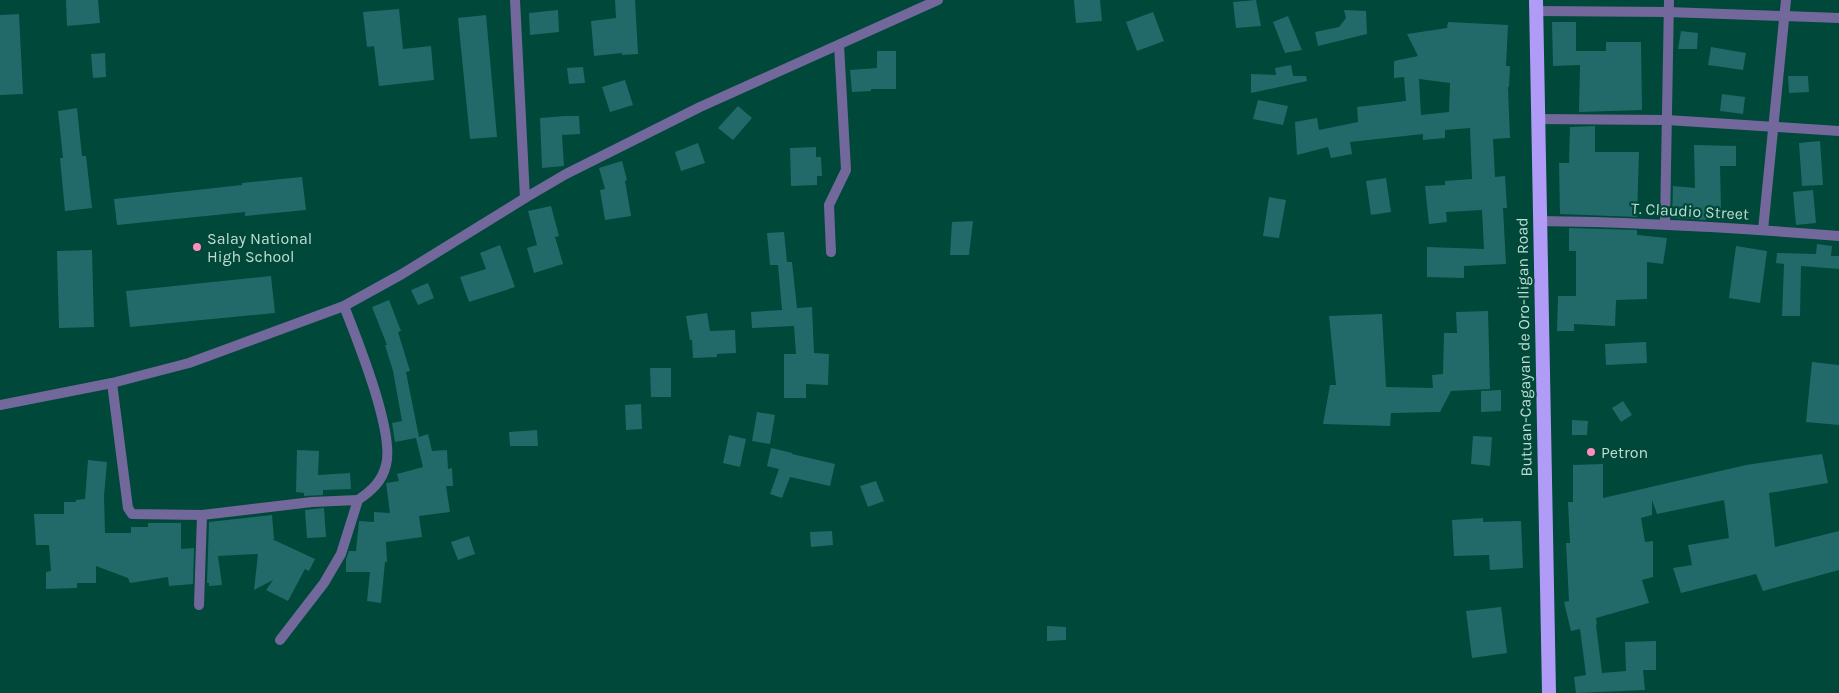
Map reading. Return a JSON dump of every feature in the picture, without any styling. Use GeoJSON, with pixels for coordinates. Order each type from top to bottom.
{"type":"FeatureCollection","features":[{"type":"Feature","properties":{"kind":"highway","name":"Butuan-Cagayan de Oro-Iligan Road"},"geometry":{"type":"LineString","coordinates":[[1536,6],[1549,693]]}},
{"type":"Feature","properties":{"kind":"street"},"geometry":{"type":"LineString","coordinates":[[515,0],[525,198]]}},
{"type":"Feature","properties":{"kind":"street"},"geometry":{"type":"LineString","coordinates":[[0,405],[112,383],[189,363],[344,306],[402,274],[566,174],[700,107],[938,0]]}},
{"type":"Feature","properties":{"kind":"street"},"geometry":{"type":"LineString","coordinates":[[1666,224],[1669,0]]}},
{"type":"Feature","properties":{"kind":"street"},"geometry":{"type":"LineString","coordinates":[[1763,230],[1786,0]]}},
{"type":"Feature","properties":{"kind":"street"},"geometry":{"type":"LineString","coordinates":[[1536,6],[1839,18]]}},
{"type":"Feature","properties":{"kind":"street"},"geometry":{"type":"LineString","coordinates":[[831,252],[829,205],[846,170],[839,45]]}},
{"type":"Feature","properties":{"kind":"street"},"geometry":{"type":"LineString","coordinates":[[1537,119],[1667,120],[1839,131]]}},
{"type":"Feature","properties":{"kind":"street","name":"T. Claudio Street"},"geometry":{"type":"LineString","coordinates":[[1539,221],[1666,224],[1839,236]]}},
{"type":"Feature","properties":{"kind":"street"},"geometry":{"type":"LineString","coordinates":[[112,383],[129,511],[136,515],[202,515],[312,502],[358,500],[370,492],[378,483],[386,465],[388,454],[376,397],[344,306]]}},
{"type":"Feature","properties":{"kind":"street"},"geometry":{"type":"LineString","coordinates":[[280,640],[324,583],[341,554],[358,500]]}},
{"type":"Feature","properties":{"kind":"street"},"geometry":{"type":"LineString","coordinates":[[199,605],[202,515]]}},
{"type":"Feature","properties":{"kind":"building"},"geometry":{"type":"Polygon","coordinates":[[[66,0],[98,0],[100,23],[67,26],[66,0]]]}},
{"type":"Feature","properties":{"kind":"building"},"geometry":{"type":"Polygon","coordinates":[[[615,0],[635,0],[638,54],[622,55],[622,53],[594,56],[591,21],[616,18],[615,0]]]}},
{"type":"Feature","properties":{"kind":"building"},"geometry":{"type":"Polygon","coordinates":[[[1074,0],[1100,0],[1102,21],[1076,23],[1074,0]]]}},
{"type":"Feature","properties":{"kind":"building"},"geometry":{"type":"Polygon","coordinates":[[[1256,0],[1261,26],[1236,28],[1233,2],[1256,0]]]}},
{"type":"Feature","properties":{"kind":"building"},"geometry":{"type":"Polygon","coordinates":[[[399,9],[403,49],[431,46],[434,80],[379,86],[374,46],[367,47],[363,12],[399,9]]]}},
{"type":"Feature","properties":{"kind":"building"},"geometry":{"type":"Polygon","coordinates":[[[558,10],[559,32],[530,35],[529,13],[558,10]]]}},
{"type":"Feature","properties":{"kind":"building"},"geometry":{"type":"Polygon","coordinates":[[[1344,10],[1366,11],[1367,34],[1318,46],[1315,32],[1339,27],[1346,18],[1344,10]]]}},
{"type":"Feature","properties":{"kind":"building"},"geometry":{"type":"Polygon","coordinates":[[[1153,12],[1164,41],[1137,51],[1126,22],[1153,12]]]}},
{"type":"Feature","properties":{"kind":"building"},"geometry":{"type":"Polygon","coordinates":[[[19,14],[23,94],[0,95],[0,15],[19,14]]]}},
{"type":"Feature","properties":{"kind":"building"},"geometry":{"type":"Polygon","coordinates":[[[486,15],[497,137],[470,139],[458,18],[486,15]]]}},
{"type":"Feature","properties":{"kind":"building"},"geometry":{"type":"Polygon","coordinates":[[[1288,16],[1302,50],[1285,53],[1273,22],[1288,16]]]}},
{"type":"Feature","properties":{"kind":"building"},"geometry":{"type":"Polygon","coordinates":[[[1448,22],[1508,25],[1506,66],[1510,66],[1508,87],[1510,138],[1493,139],[1495,177],[1505,176],[1507,208],[1503,208],[1506,264],[1464,266],[1464,278],[1427,277],[1427,247],[1484,249],[1482,210],[1446,212],[1447,222],[1429,224],[1425,186],[1445,185],[1445,181],[1472,179],[1470,128],[1445,130],[1445,138],[1423,140],[1423,134],[1350,142],[1352,154],[1331,158],[1328,147],[1297,155],[1295,122],[1317,118],[1319,130],[1358,122],[1357,107],[1406,101],[1404,77],[1394,78],[1394,61],[1418,56],[1407,34],[1447,28],[1448,22]],[[1419,79],[1421,115],[1449,112],[1450,83],[1419,79]]]}},
{"type":"Feature","properties":{"kind":"building"},"geometry":{"type":"Polygon","coordinates":[[[1552,22],[1576,22],[1576,51],[1606,51],[1606,42],[1641,42],[1642,110],[1579,112],[1580,65],[1553,66],[1552,22]]]}},
{"type":"Feature","properties":{"kind":"building"},"geometry":{"type":"Polygon","coordinates":[[[1681,31],[1698,33],[1697,49],[1678,49],[1681,31]]]}},
{"type":"Feature","properties":{"kind":"building"},"geometry":{"type":"Polygon","coordinates":[[[1711,47],[1746,53],[1743,70],[1708,65],[1711,47]]]}},
{"type":"Feature","properties":{"kind":"building"},"geometry":{"type":"Polygon","coordinates":[[[877,51],[896,51],[896,89],[871,89],[871,91],[852,92],[850,70],[877,68],[877,51]]]}},
{"type":"Feature","properties":{"kind":"building"},"geometry":{"type":"Polygon","coordinates":[[[105,53],[106,77],[93,78],[91,54],[105,53]]]}},
{"type":"Feature","properties":{"kind":"building"},"geometry":{"type":"Polygon","coordinates":[[[1291,65],[1293,76],[1306,76],[1307,81],[1251,93],[1251,74],[1276,75],[1275,68],[1291,65]]]}},
{"type":"Feature","properties":{"kind":"building"},"geometry":{"type":"Polygon","coordinates":[[[583,67],[585,83],[569,84],[567,68],[583,67]]]}},
{"type":"Feature","properties":{"kind":"building"},"geometry":{"type":"Polygon","coordinates":[[[1788,76],[1808,76],[1809,92],[1789,93],[1788,76]]]}},
{"type":"Feature","properties":{"kind":"building"},"geometry":{"type":"Polygon","coordinates":[[[625,80],[633,105],[610,112],[602,87],[625,80]]]}},
{"type":"Feature","properties":{"kind":"building"},"geometry":{"type":"Polygon","coordinates":[[[1722,94],[1745,97],[1743,114],[1720,111],[1722,94]]]}},
{"type":"Feature","properties":{"kind":"building"},"geometry":{"type":"Polygon","coordinates":[[[1258,100],[1288,106],[1283,125],[1253,119],[1258,100]]]}},
{"type":"Feature","properties":{"kind":"building"},"geometry":{"type":"Polygon","coordinates":[[[738,106],[752,118],[733,140],[718,128],[738,106]]]}},
{"type":"Feature","properties":{"kind":"building"},"geometry":{"type":"Polygon","coordinates":[[[77,108],[82,156],[86,156],[92,208],[65,211],[60,158],[63,158],[58,111],[77,108]]]}},
{"type":"Feature","properties":{"kind":"building"},"geometry":{"type":"Polygon","coordinates":[[[579,116],[580,134],[562,135],[564,166],[542,168],[540,118],[579,116]]]}},
{"type":"Feature","properties":{"kind":"building"},"geometry":{"type":"Polygon","coordinates":[[[1595,126],[1595,152],[1639,152],[1637,217],[1560,214],[1559,163],[1569,163],[1570,127],[1595,126]]]}},
{"type":"Feature","properties":{"kind":"building"},"geometry":{"type":"Polygon","coordinates":[[[1820,141],[1823,185],[1802,186],[1799,143],[1820,141]]]}},
{"type":"Feature","properties":{"kind":"building"},"geometry":{"type":"Polygon","coordinates":[[[698,143],[705,163],[681,171],[675,152],[698,143]]]}},
{"type":"Feature","properties":{"kind":"building"},"geometry":{"type":"Polygon","coordinates":[[[1694,145],[1736,146],[1736,166],[1720,166],[1721,209],[1706,210],[1706,220],[1672,218],[1673,186],[1695,188],[1694,145]]]}},
{"type":"Feature","properties":{"kind":"building"},"geometry":{"type":"Polygon","coordinates":[[[816,147],[816,157],[821,157],[822,176],[817,176],[817,185],[791,186],[790,148],[816,147]]]}},
{"type":"Feature","properties":{"kind":"building"},"geometry":{"type":"Polygon","coordinates":[[[622,161],[627,180],[625,181],[631,216],[605,220],[600,190],[605,189],[599,168],[622,161]]]}},
{"type":"Feature","properties":{"kind":"building"},"geometry":{"type":"Polygon","coordinates":[[[302,177],[306,210],[245,216],[245,212],[117,225],[114,199],[302,177]]]}},
{"type":"Feature","properties":{"kind":"building"},"geometry":{"type":"Polygon","coordinates":[[[1386,178],[1391,212],[1371,215],[1366,181],[1386,178]]]}},
{"type":"Feature","properties":{"kind":"building"},"geometry":{"type":"Polygon","coordinates":[[[1813,190],[1816,223],[1796,225],[1793,192],[1813,190]]]}},
{"type":"Feature","properties":{"kind":"building"},"geometry":{"type":"Polygon","coordinates":[[[1269,197],[1286,200],[1279,238],[1263,236],[1269,197]]]}},
{"type":"Feature","properties":{"kind":"building"},"geometry":{"type":"Polygon","coordinates":[[[551,206],[559,236],[555,237],[563,264],[534,273],[527,248],[537,245],[528,211],[551,206]]]}},
{"type":"Feature","properties":{"kind":"building"},"geometry":{"type":"Polygon","coordinates":[[[973,221],[969,255],[950,255],[952,222],[973,221]]]}},
{"type":"Feature","properties":{"kind":"building"},"geometry":{"type":"Polygon","coordinates":[[[1569,228],[1637,230],[1637,235],[1667,238],[1663,264],[1647,262],[1647,299],[1616,300],[1615,326],[1574,324],[1574,331],[1557,331],[1558,296],[1576,296],[1576,251],[1569,251],[1569,228]]]}},
{"type":"Feature","properties":{"kind":"building"},"geometry":{"type":"Polygon","coordinates":[[[784,232],[787,262],[792,262],[797,308],[812,307],[814,353],[829,354],[828,385],[806,384],[806,398],[784,398],[784,354],[796,354],[794,326],[752,328],[751,312],[782,310],[778,265],[770,265],[767,233],[784,232]]]}},
{"type":"Feature","properties":{"kind":"building"},"geometry":{"type":"Polygon","coordinates":[[[1817,244],[1832,246],[1831,256],[1839,256],[1839,269],[1801,266],[1800,316],[1782,316],[1784,264],[1776,263],[1777,253],[1816,254],[1817,244]]]}},
{"type":"Feature","properties":{"kind":"building"},"geometry":{"type":"Polygon","coordinates":[[[500,245],[515,287],[469,302],[460,277],[486,269],[480,253],[500,245]]]}},
{"type":"Feature","properties":{"kind":"building"},"geometry":{"type":"Polygon","coordinates":[[[1736,246],[1767,251],[1760,303],[1729,298],[1736,246]]]}},
{"type":"Feature","properties":{"kind":"building"},"geometry":{"type":"Polygon","coordinates":[[[92,250],[94,327],[59,328],[57,251],[92,250]]]}},
{"type":"Feature","properties":{"kind":"building"},"geometry":{"type":"Polygon","coordinates":[[[271,276],[275,313],[130,327],[126,291],[271,276]]]}},
{"type":"Feature","properties":{"kind":"building"},"geometry":{"type":"Polygon","coordinates":[[[428,283],[434,298],[418,305],[411,290],[428,283]]]}},
{"type":"Feature","properties":{"kind":"building"},"geometry":{"type":"Polygon","coordinates":[[[389,300],[401,331],[398,332],[410,371],[406,372],[419,437],[428,434],[432,451],[447,450],[448,469],[452,468],[453,486],[446,486],[450,512],[419,516],[422,537],[386,542],[387,562],[385,562],[381,603],[367,601],[370,572],[346,572],[346,559],[349,551],[356,551],[359,521],[374,522],[374,512],[390,513],[386,483],[399,481],[397,474],[423,467],[416,438],[395,442],[392,423],[402,421],[393,371],[385,345],[387,345],[372,307],[389,300]]]}},
{"type":"Feature","properties":{"kind":"building"},"geometry":{"type":"Polygon","coordinates":[[[1488,311],[1490,389],[1451,391],[1440,412],[1391,413],[1390,426],[1323,424],[1330,385],[1336,385],[1329,316],[1382,314],[1386,387],[1433,388],[1432,375],[1443,374],[1444,333],[1457,333],[1456,312],[1488,311]]]}},
{"type":"Feature","properties":{"kind":"building"},"geometry":{"type":"Polygon","coordinates":[[[707,313],[710,331],[735,330],[736,353],[717,354],[717,357],[693,358],[692,340],[690,340],[686,316],[707,313]]]}},
{"type":"Feature","properties":{"kind":"building"},"geometry":{"type":"Polygon","coordinates":[[[1646,342],[1647,363],[1606,365],[1605,344],[1646,342]]]}},
{"type":"Feature","properties":{"kind":"building"},"geometry":{"type":"Polygon","coordinates":[[[1812,362],[1839,365],[1839,425],[1806,422],[1812,362]]]}},
{"type":"Feature","properties":{"kind":"building"},"geometry":{"type":"Polygon","coordinates":[[[650,368],[671,368],[671,397],[651,397],[650,368]]]}},
{"type":"Feature","properties":{"kind":"building"},"geometry":{"type":"Polygon","coordinates":[[[1501,390],[1501,411],[1481,412],[1481,391],[1501,390]]]}},
{"type":"Feature","properties":{"kind":"building"},"geometry":{"type":"Polygon","coordinates":[[[1623,401],[1632,415],[1621,422],[1612,408],[1623,401]]]}},
{"type":"Feature","properties":{"kind":"building"},"geometry":{"type":"Polygon","coordinates":[[[641,404],[642,429],[626,430],[625,405],[641,404]]]}},
{"type":"Feature","properties":{"kind":"building"},"geometry":{"type":"Polygon","coordinates":[[[757,412],[775,415],[770,444],[752,441],[757,412]]]}},
{"type":"Feature","properties":{"kind":"building"},"geometry":{"type":"Polygon","coordinates":[[[1572,420],[1588,421],[1587,435],[1572,435],[1572,420]]]}},
{"type":"Feature","properties":{"kind":"building"},"geometry":{"type":"Polygon","coordinates":[[[537,430],[538,446],[510,446],[509,432],[537,430]]]}},
{"type":"Feature","properties":{"kind":"building"},"geometry":{"type":"Polygon","coordinates":[[[729,435],[746,439],[740,467],[723,463],[729,435]]]}},
{"type":"Feature","properties":{"kind":"building"},"geometry":{"type":"Polygon","coordinates":[[[1473,436],[1492,437],[1490,466],[1471,464],[1473,436]]]}},
{"type":"Feature","properties":{"kind":"building"},"geometry":{"type":"Polygon","coordinates":[[[771,448],[835,464],[830,486],[790,477],[782,498],[770,494],[779,469],[767,466],[771,448]]]}},
{"type":"Feature","properties":{"kind":"building"},"geometry":{"type":"Polygon","coordinates":[[[297,450],[319,451],[318,475],[350,473],[351,489],[323,490],[323,495],[304,496],[304,493],[296,492],[297,450]]]}},
{"type":"Feature","properties":{"kind":"building"},"geometry":{"type":"Polygon","coordinates":[[[1822,454],[1828,483],[1769,493],[1775,547],[1839,531],[1839,570],[1763,591],[1756,574],[1681,593],[1673,568],[1692,565],[1688,545],[1729,538],[1724,500],[1657,514],[1652,500],[1652,515],[1641,518],[1645,542],[1653,541],[1653,577],[1642,580],[1649,603],[1596,618],[1596,625],[1602,673],[1626,671],[1625,642],[1656,641],[1656,670],[1643,670],[1645,690],[1576,693],[1574,677],[1586,675],[1580,629],[1571,631],[1564,602],[1569,601],[1566,543],[1570,543],[1568,502],[1573,502],[1573,465],[1603,464],[1603,498],[1746,465],[1822,454]]]}},
{"type":"Feature","properties":{"kind":"building"},"geometry":{"type":"Polygon","coordinates":[[[88,460],[107,462],[104,496],[105,533],[131,533],[131,527],[148,527],[148,523],[181,523],[181,549],[194,548],[193,584],[169,586],[168,577],[130,583],[128,578],[96,566],[96,583],[77,583],[77,588],[46,589],[46,572],[51,571],[49,545],[36,545],[34,514],[64,514],[64,502],[76,502],[76,500],[85,499],[88,460]]]}},
{"type":"Feature","properties":{"kind":"building"},"geometry":{"type":"Polygon","coordinates":[[[876,481],[884,501],[868,507],[860,486],[876,481]]]}},
{"type":"Feature","properties":{"kind":"building"},"geometry":{"type":"Polygon","coordinates":[[[324,508],[326,537],[307,538],[305,510],[324,508]]]}},
{"type":"Feature","properties":{"kind":"building"},"geometry":{"type":"Polygon","coordinates":[[[272,515],[274,539],[272,539],[315,559],[309,571],[305,569],[288,601],[266,590],[273,580],[254,590],[258,554],[218,556],[222,585],[209,586],[209,583],[207,583],[209,522],[272,515]]]}},
{"type":"Feature","properties":{"kind":"building"},"geometry":{"type":"Polygon","coordinates":[[[1483,518],[1483,522],[1521,521],[1523,568],[1490,570],[1489,555],[1454,556],[1452,520],[1483,518]]]}},
{"type":"Feature","properties":{"kind":"building"},"geometry":{"type":"Polygon","coordinates":[[[832,531],[833,545],[811,547],[810,532],[832,531]]]}},
{"type":"Feature","properties":{"kind":"building"},"geometry":{"type":"Polygon","coordinates":[[[469,536],[475,554],[458,560],[451,542],[469,536]]]}},
{"type":"Feature","properties":{"kind":"building"},"geometry":{"type":"Polygon","coordinates":[[[1501,607],[1507,653],[1472,658],[1466,611],[1501,607]]]}},
{"type":"Feature","properties":{"kind":"building"},"geometry":{"type":"Polygon","coordinates":[[[1047,626],[1066,627],[1066,640],[1047,641],[1047,626]]]}},
{"type":"Feature","properties":{"kind":"place","name":"Salay National High School"},"geometry":{"type":"Point","coordinates":[197,247]}},
{"type":"Feature","properties":{"kind":"place","name":"Petron"},"geometry":{"type":"Point","coordinates":[1591,452]}}]}
